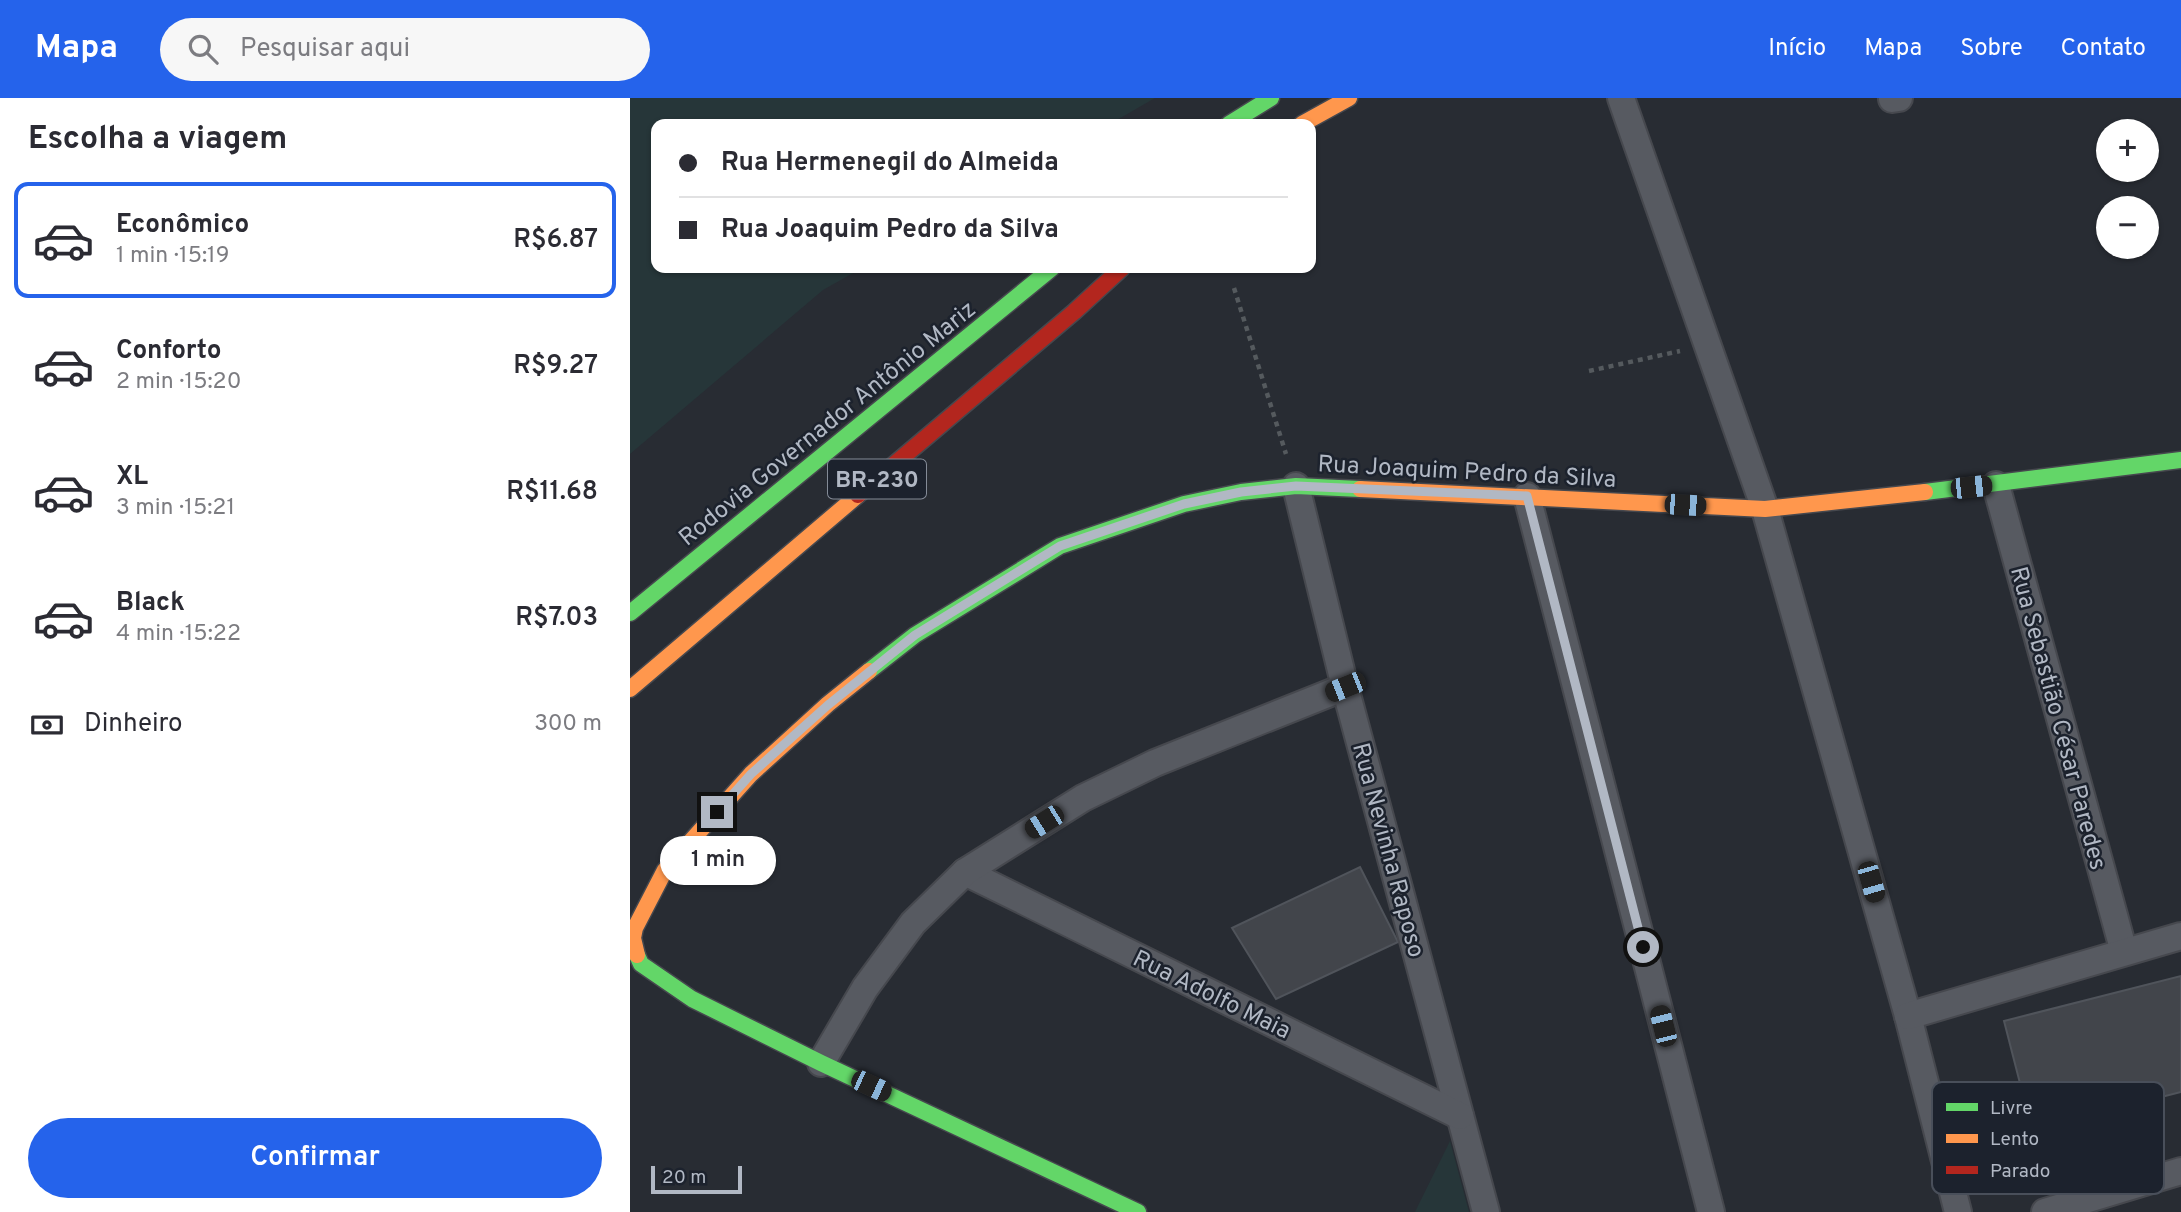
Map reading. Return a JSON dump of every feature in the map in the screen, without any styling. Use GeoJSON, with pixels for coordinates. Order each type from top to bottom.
{"type":"FeatureCollection","features":[{"type":"Feature","properties":{"kind":"main road"},"geometry":{"type":"LineString","coordinates":[[1237,119],[1271,98]]}},
{"type":"Feature","properties":{"kind":"main road"},"geometry":{"type":"LineString","coordinates":[[1311,119],[1349,98]]}},
{"type":"Feature","properties":{"kind":"main road","name":"Rodovia Governador Antônio Mariz"},"geometry":{"type":"LineString","coordinates":[[630,613],[1046,273]]}},
{"type":"Feature","properties":{"kind":"main road","name":"BR-230"},"geometry":{"type":"LineString","coordinates":[[630,688],[1117,273]]}},
{"type":"Feature","properties":{"kind":"main road","name":"Rua Joaquim Pedro da Silva"},"geometry":{"type":"LineString","coordinates":[[1125,1209],[692,999],[641,964],[635,951],[635,928],[666,870],[751,774],[828,705],[915,635],[1060,546],[1184,504],[1241,492],[1296,486],[1765,509],[1996,485],[2181,460]]}},
{"type":"Feature","properties":{"kind":"street"},"geometry":{"type":"LineString","coordinates":[[1621,98],[1765,509],[1932,1110]]}},
{"type":"Feature","properties":{"kind":"street"},"geometry":{"type":"LineString","coordinates":[[1892,99],[1899,98]]}},
{"type":"Feature","properties":{"kind":"street","name":"Rua Sebastião César Paredes"},"geometry":{"type":"LineString","coordinates":[[1996,485],[2124,952]]}},
{"type":"Feature","properties":{"kind":"street","name":"Rua Nevinha Raposo"},"geometry":{"type":"LineString","coordinates":[[1296,486],[1345,687],[1486,1212]]}},
{"type":"Feature","properties":{"kind":"street"},"geometry":{"type":"LineString","coordinates":[[1527,496],[1711,1212]]}},
{"type":"Feature","properties":{"kind":"street"},"geometry":{"type":"LineString","coordinates":[[821,1063],[865,988],[913,923],[965,872],[1083,798],[1155,763],[1345,687]]}},
{"type":"Feature","properties":{"kind":"street","name":"Rua Adolfo Maia"},"geometry":{"type":"LineString","coordinates":[[965,872],[1460,1116]]}},
{"type":"Feature","properties":{"kind":"street"},"geometry":{"type":"LineString","coordinates":[[1908,1016],[2181,936]]}},
{"type":"Feature","properties":{"kind":"street"},"geometry":{"type":"LineString","coordinates":[[2164,1176],[2181,1171]]}},
{"type":"Feature","properties":{"kind":"street"},"geometry":{"type":"LineString","coordinates":[[1953,1194],[1958,1212]]}},
{"type":"Feature","properties":{"kind":"street"},"geometry":{"type":"LineString","coordinates":[[2045,1212],[2105,1194]]}},
{"type":"Feature","properties":{"kind":"path"},"geometry":{"type":"LineString","coordinates":[[1234,288],[1296,486]]}},
{"type":"Feature","properties":{"kind":"path"},"geometry":{"type":"LineString","coordinates":[[1589,371],[1708,345]]}},
{"type":"Feature","properties":{"kind":"shaded area"},"geometry":{"type":"Polygon","coordinates":[[[630,98],[1155,98],[1119,119],[651,119],[651,273],[853,273],[823,290],[630,454],[630,98]]]}},
{"type":"Feature","properties":{"kind":"shaded area"},"geometry":{"type":"Polygon","coordinates":[[[1450,1141],[1469,1212],[1415,1212],[1450,1141]]]}},
{"type":"Feature","properties":{"kind":"building"},"geometry":{"type":"Polygon","coordinates":[[[1360,867],[1398,942],[1276,999],[1232,928],[1360,867]]]}},
{"type":"Feature","properties":{"kind":"building"},"geometry":{"type":"Polygon","coordinates":[[[2181,976],[2181,1092],[2164,1096],[2164,1082],[2020,1082],[2004,1021],[2181,976]]]}},
{"type":"Feature","properties":{"kind":"traffic: fast"},"geometry":{"type":"LineString","coordinates":[[1237,119],[1271,98]]}},
{"type":"Feature","properties":{"kind":"traffic: fast"},"geometry":{"type":"LineString","coordinates":[[630,613],[1046,273]]}},
{"type":"Feature","properties":{"kind":"traffic: fast"},"geometry":{"type":"LineString","coordinates":[[1925,492],[2181,460]]}},
{"type":"Feature","properties":{"kind":"traffic: fast"},"geometry":{"type":"LineString","coordinates":[[869,671],[915,635],[1060,546],[1184,504],[1241,492],[1296,486],[1360,489]]}},
{"type":"Feature","properties":{"kind":"traffic: fast"},"geometry":{"type":"LineString","coordinates":[[637,955],[641,964],[692,999],[821,1063],[1138,1212]]}},
{"type":"Feature","properties":{"kind":"traffic: slow"},"geometry":{"type":"LineString","coordinates":[[1311,119],[1349,98]]}},
{"type":"Feature","properties":{"kind":"traffic: slow"},"geometry":{"type":"LineString","coordinates":[[1360,489],[1765,509],[1925,492]]}},
{"type":"Feature","properties":{"kind":"traffic: slow"},"geometry":{"type":"LineString","coordinates":[[630,689],[858,495]]}},
{"type":"Feature","properties":{"kind":"traffic: slow"},"geometry":{"type":"LineString","coordinates":[[637,955],[633,938],[635,928],[665,870],[751,774],[828,704],[869,671]]}},
{"type":"Feature","properties":{"kind":"traffic: jam"},"geometry":{"type":"LineString","coordinates":[[858,495],[1117,273]]}},
{"type":"Feature","properties":{"kind":"route"},"geometry":{"type":"LineString","coordinates":[[717,812],[751,774],[828,705],[915,635],[1060,546],[1184,504],[1241,492],[1296,486],[1527,496],[1643,947]]}}]}
